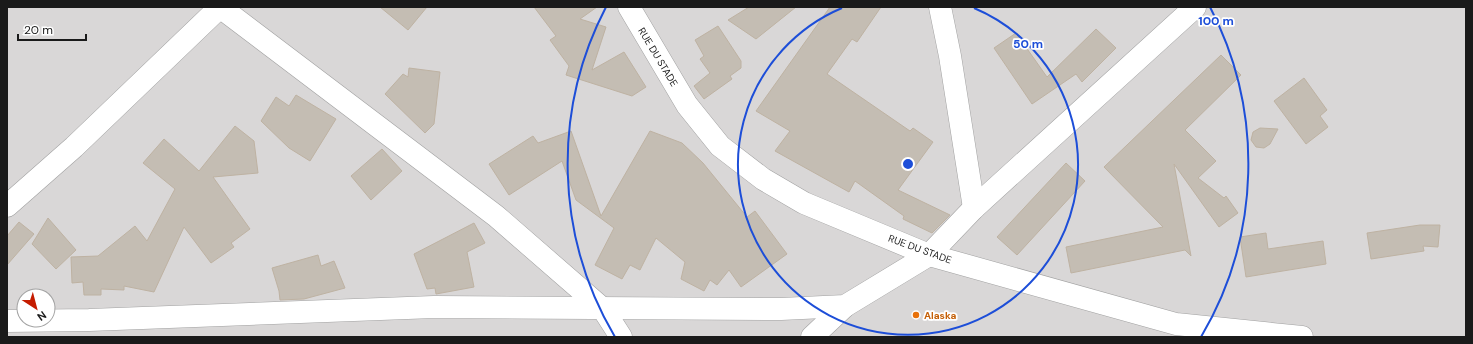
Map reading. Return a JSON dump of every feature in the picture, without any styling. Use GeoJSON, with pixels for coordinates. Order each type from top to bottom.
{"type":"FeatureCollection","features":[{"type":"Feature","properties":{"kind":"street"},"geometry":{"type":"LineString","coordinates":[[7,206],[74,147],[220,7],[496,216],[603,309],[621,337]]}},
{"type":"Feature","properties":{"kind":"street","name":"RUE DU STADE"},"geometry":{"type":"LineString","coordinates":[[629,7],[687,105],[720,146],[763,179],[804,203],[929,255],[1175,331],[1302,337]]}},
{"type":"Feature","properties":{"kind":"street"},"geometry":{"type":"LineString","coordinates":[[940,7],[949,49],[974,208]]}},
{"type":"Feature","properties":{"kind":"street"},"geometry":{"type":"LineString","coordinates":[[812,337],[845,306],[929,255],[974,208],[1196,7]]}},
{"type":"Feature","properties":{"kind":"street"},"geometry":{"type":"LineString","coordinates":[[12,326],[89,320],[434,307],[781,309],[845,306]]}},
{"type":"Feature","properties":{"kind":"shaded area"},"geometry":{"type":"Polygon","coordinates":[[[7,7],[1466,7],[1466,337],[7,337],[7,7]]]}},
{"type":"Feature","properties":{"kind":"building"},"geometry":{"type":"Polygon","coordinates":[[[380,7],[427,7],[408,30],[380,7]]]}},
{"type":"Feature","properties":{"kind":"building"},"geometry":{"type":"Polygon","coordinates":[[[534,7],[597,7],[580,19],[606,27],[592,70],[624,52],[646,87],[632,96],[566,75],[569,66],[550,40],[556,36],[534,7]]]}},
{"type":"Feature","properties":{"kind":"building"},"geometry":{"type":"Polygon","coordinates":[[[749,7],[796,7],[756,39],[728,20],[749,7]]]}},
{"type":"Feature","properties":{"kind":"building"},"geometry":{"type":"Polygon","coordinates":[[[830,7],[881,7],[857,42],[852,39],[827,74],[910,131],[913,128],[933,142],[898,190],[950,215],[932,233],[903,219],[904,216],[855,181],[849,192],[775,151],[790,131],[756,111],[830,7]]]}},
{"type":"Feature","properties":{"kind":"building"},"geometry":{"type":"Polygon","coordinates":[[[718,26],[741,61],[741,68],[730,76],[732,79],[704,99],[694,86],[710,73],[700,59],[704,56],[695,40],[718,26]]]}},
{"type":"Feature","properties":{"kind":"building"},"geometry":{"type":"Polygon","coordinates":[[[1096,29],[1116,48],[1082,82],[1076,74],[1032,104],[994,48],[1016,33],[1047,77],[1096,29]]]}},
{"type":"Feature","properties":{"kind":"building"},"geometry":{"type":"Polygon","coordinates":[[[1221,55],[1241,75],[1185,130],[1216,161],[1198,178],[1224,198],[1226,196],[1238,213],[1219,227],[1174,164],[1191,256],[1185,250],[1071,273],[1066,247],[1163,227],[1104,167],[1221,55]]]}},
{"type":"Feature","properties":{"kind":"building"},"geometry":{"type":"Polygon","coordinates":[[[409,68],[440,72],[434,124],[425,133],[385,94],[403,74],[408,77],[409,68]]]}},
{"type":"Feature","properties":{"kind":"building"},"geometry":{"type":"Polygon","coordinates":[[[1304,78],[1327,110],[1320,116],[1328,127],[1306,144],[1274,101],[1304,78]]]}},
{"type":"Feature","properties":{"kind":"building"},"geometry":{"type":"Polygon","coordinates":[[[296,95],[336,119],[310,161],[289,148],[261,121],[276,97],[289,106],[296,95]]]}},
{"type":"Feature","properties":{"kind":"building"},"geometry":{"type":"Polygon","coordinates":[[[235,126],[254,141],[258,173],[213,177],[250,229],[231,243],[234,247],[211,263],[184,227],[154,292],[124,286],[124,290],[101,289],[101,295],[84,295],[83,282],[72,283],[71,257],[98,256],[135,226],[147,241],[175,189],[143,163],[164,139],[199,171],[235,126]]]}},
{"type":"Feature","properties":{"kind":"building"},"geometry":{"type":"Polygon","coordinates":[[[1260,128],[1278,129],[1270,144],[1264,148],[1256,147],[1251,140],[1253,132],[1260,128]]]}},
{"type":"Feature","properties":{"kind":"building"},"geometry":{"type":"Polygon","coordinates":[[[571,131],[601,216],[650,131],[682,143],[703,163],[747,217],[755,211],[787,254],[741,287],[729,270],[717,285],[710,280],[704,291],[681,279],[685,262],[656,238],[640,270],[630,265],[622,279],[595,265],[614,228],[576,200],[562,161],[509,195],[489,164],[533,136],[538,143],[571,131]]]}},
{"type":"Feature","properties":{"kind":"building"},"geometry":{"type":"Polygon","coordinates":[[[382,149],[402,171],[371,200],[351,176],[382,149]]]}},
{"type":"Feature","properties":{"kind":"building"},"geometry":{"type":"Polygon","coordinates":[[[1066,163],[1085,181],[1017,255],[997,237],[1066,163]]]}},
{"type":"Feature","properties":{"kind":"building"},"geometry":{"type":"Polygon","coordinates":[[[48,218],[76,250],[56,269],[32,244],[48,218]]]}},
{"type":"Feature","properties":{"kind":"building"},"geometry":{"type":"Polygon","coordinates":[[[19,222],[34,234],[7,265],[7,236],[19,222]]]}},
{"type":"Feature","properties":{"kind":"building"},"geometry":{"type":"Polygon","coordinates":[[[474,223],[485,243],[467,252],[474,287],[436,294],[435,288],[427,289],[414,254],[474,223]]]}},
{"type":"Feature","properties":{"kind":"building"},"geometry":{"type":"Polygon","coordinates":[[[1420,225],[1440,225],[1438,247],[1423,246],[1424,251],[1371,259],[1367,233],[1420,225]]]}},
{"type":"Feature","properties":{"kind":"building"},"geometry":{"type":"Polygon","coordinates":[[[1266,233],[1268,249],[1323,241],[1326,264],[1246,277],[1240,237],[1266,233]]]}},
{"type":"Feature","properties":{"kind":"building"},"geometry":{"type":"Polygon","coordinates":[[[318,255],[321,266],[334,261],[345,288],[304,299],[280,300],[279,291],[272,268],[318,255]]]}},
{"type":"Feature","properties":{"kind":"place","name":"Alaska"},"geometry":{"type":"Point","coordinates":[916,315]}}]}
